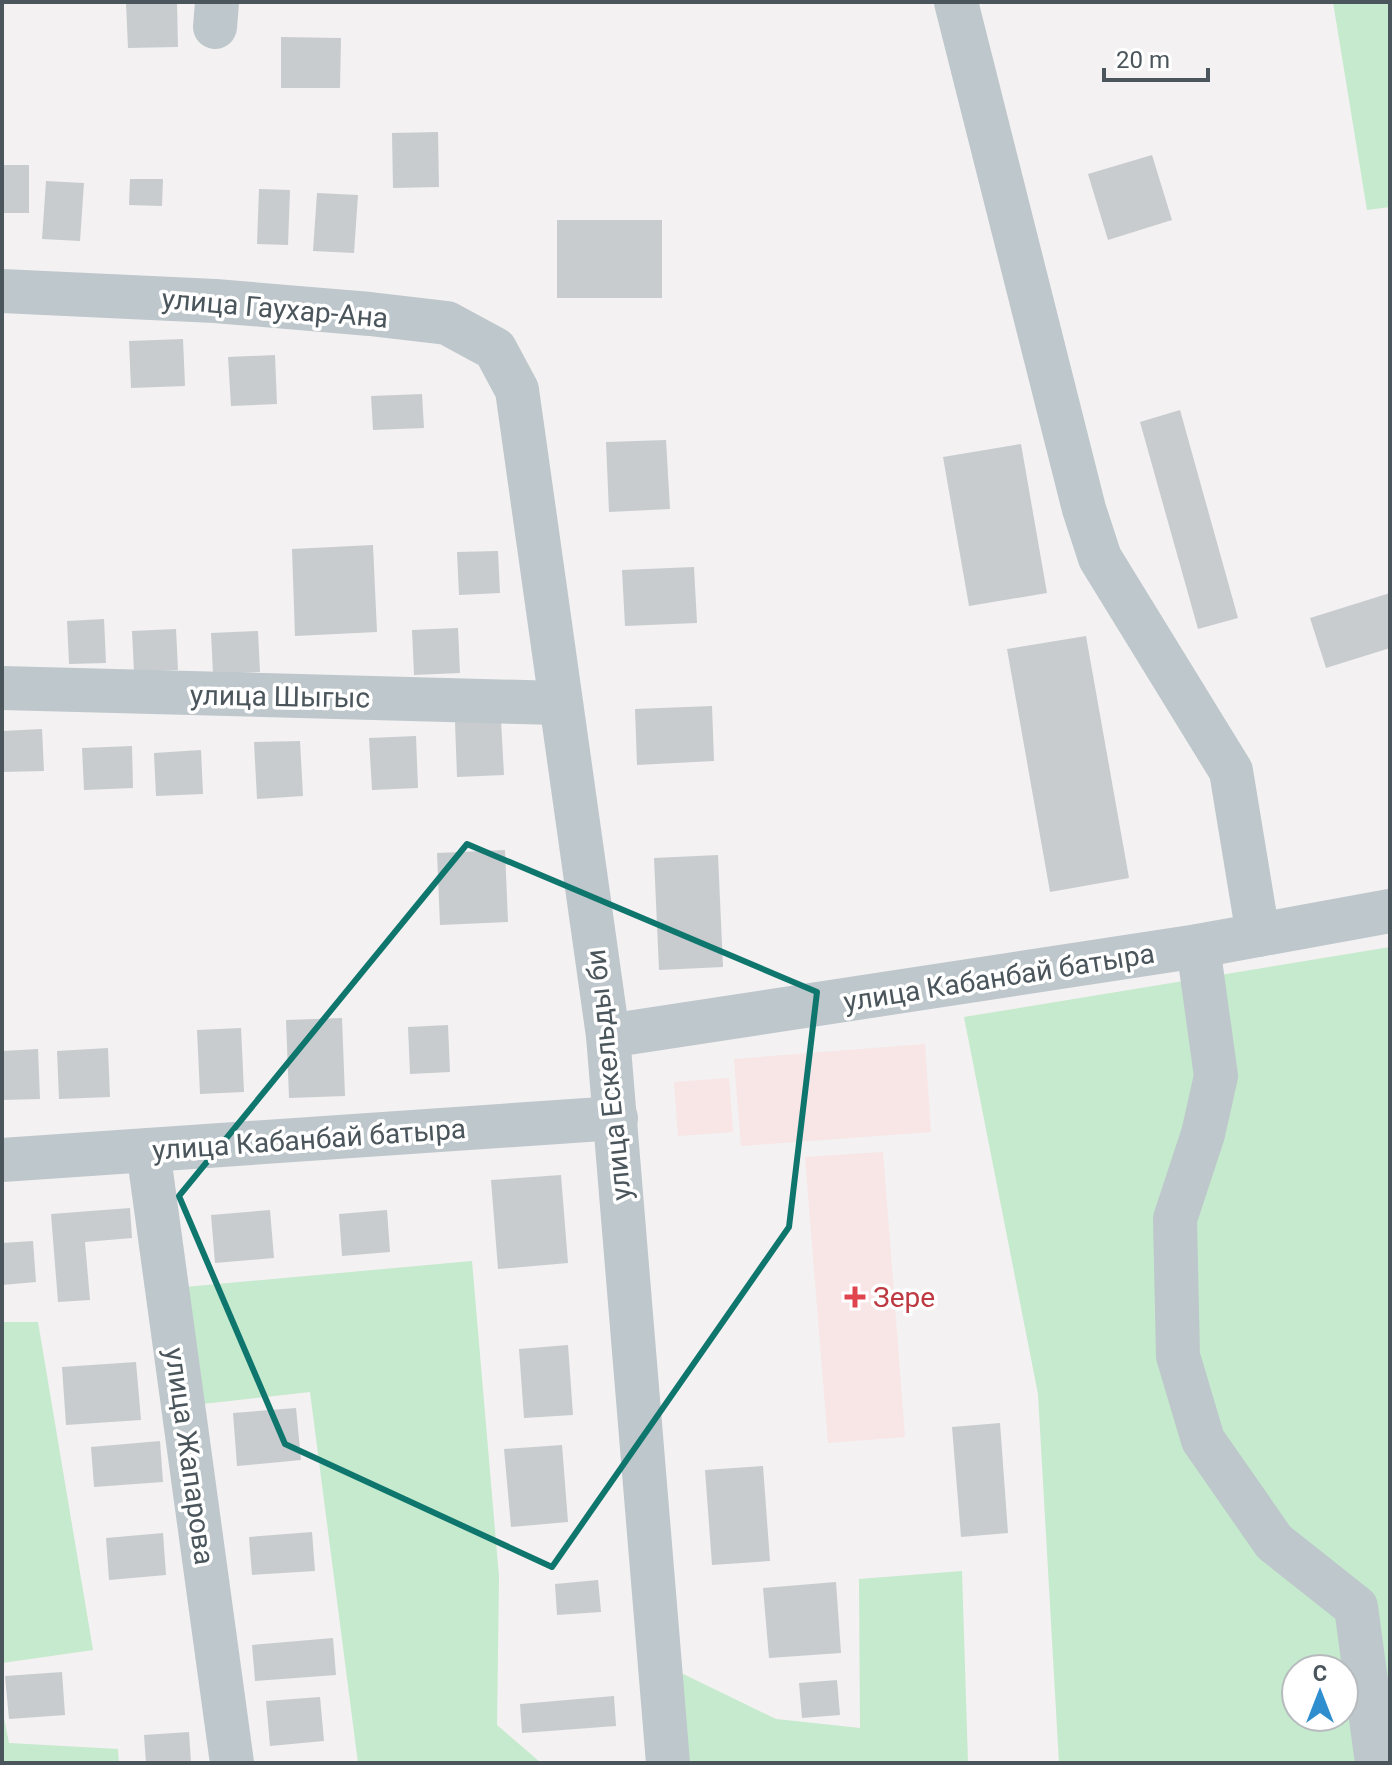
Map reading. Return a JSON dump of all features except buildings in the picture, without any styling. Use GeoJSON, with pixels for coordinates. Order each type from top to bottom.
{"type":"FeatureCollection","features":[{"type":"Feature","properties":{"kind":"street"},"geometry":{"type":"LineString","coordinates":[[956,2],[1084,509],[1100,558],[1231,771],[1258,935]]}},
{"type":"Feature","properties":{"kind":"street","name":"улица Гаухар-Ана"},"geometry":{"type":"LineString","coordinates":[[2,291],[215,301],[447,323],[495,349],[517,390]]}},
{"type":"Feature","properties":{"kind":"street","name":"улица Ескельды би"},"geometry":{"type":"LineString","coordinates":[[517,390],[608,1036],[668,1763]]}},
{"type":"Feature","properties":{"kind":"street","name":"улица Шыгыс"},"geometry":{"type":"LineString","coordinates":[[2,688],[559,703]]}},
{"type":"Feature","properties":{"kind":"street","name":"улица Кабанбай батыра"},"geometry":{"type":"LineString","coordinates":[[608,1036],[1198,946],[1390,911]]}},
{"type":"Feature","properties":{"kind":"street"},"geometry":{"type":"LineString","coordinates":[[1198,946],[1216,1076],[1203,1134],[1175,1219],[1178,1356],[1203,1440],[1274,1542],[1356,1607],[1377,1763]]}},
{"type":"Feature","properties":{"kind":"street","name":"улица Кабанбай батыра"},"geometry":{"type":"LineString","coordinates":[[2,1160],[616,1118]]}},
{"type":"Feature","properties":{"kind":"street","name":"улица Жапарова"},"geometry":{"type":"LineString","coordinates":[[148,1150],[232,1763]]}},
{"type":"Feature","properties":{"kind":"highlighted area"},"geometry":{"type":"Polygon","coordinates":[[[467,844],[817,992],[789,1227],[552,1567],[285,1444],[179,1196],[467,844]]]}},
{"type":"Feature","properties":{"kind":"shaded area"},"geometry":{"type":"Polygon","coordinates":[[[925,1044],[931,1132],[741,1146],[734,1059],[925,1044]]]}},
{"type":"Feature","properties":{"kind":"shaded area"},"geometry":{"type":"Polygon","coordinates":[[[729,1078],[733,1132],[678,1136],[674,1082],[729,1078]]]}},
{"type":"Feature","properties":{"kind":"shaded area","name":"Зере"},"geometry":{"type":"Polygon","coordinates":[[[883,1152],[905,1437],[828,1443],[805,1157],[883,1152]]]}},
{"type":"Feature","properties":{"kind":"green space"},"geometry":{"type":"Polygon","coordinates":[[[1333,2],[1390,2],[1390,207],[1367,210],[1333,2]]]}},
{"type":"Feature","properties":{"kind":"green space"},"geometry":{"type":"Polygon","coordinates":[[[1390,947],[1390,1763],[1059,1763],[1038,1394],[964,1017],[1390,947]]]}},
{"type":"Feature","properties":{"kind":"green space"},"geometry":{"type":"Polygon","coordinates":[[[472,1261],[499,1577],[497,1725],[541,1763],[358,1763],[310,1392],[203,1404],[185,1287],[472,1261]]]}},
{"type":"Feature","properties":{"kind":"green space"},"geometry":{"type":"Polygon","coordinates":[[[2,1322],[38,1322],[93,1650],[2,1663],[2,1322]]]}},
{"type":"Feature","properties":{"kind":"green space"},"geometry":{"type":"Polygon","coordinates":[[[962,1571],[968,1763],[684,1763],[677,1671],[776,1719],[860,1728],[859,1579],[962,1571]]]}},
{"type":"Feature","properties":{"kind":"green space"},"geometry":{"type":"Polygon","coordinates":[[[2,1708],[9,1743],[118,1749],[119,1763],[2,1763],[2,1708]]]}},
{"type":"Feature","properties":{"kind":"place","name":"Зере"},"geometry":{"type":"Point","coordinates":[855,1297]}}]}
